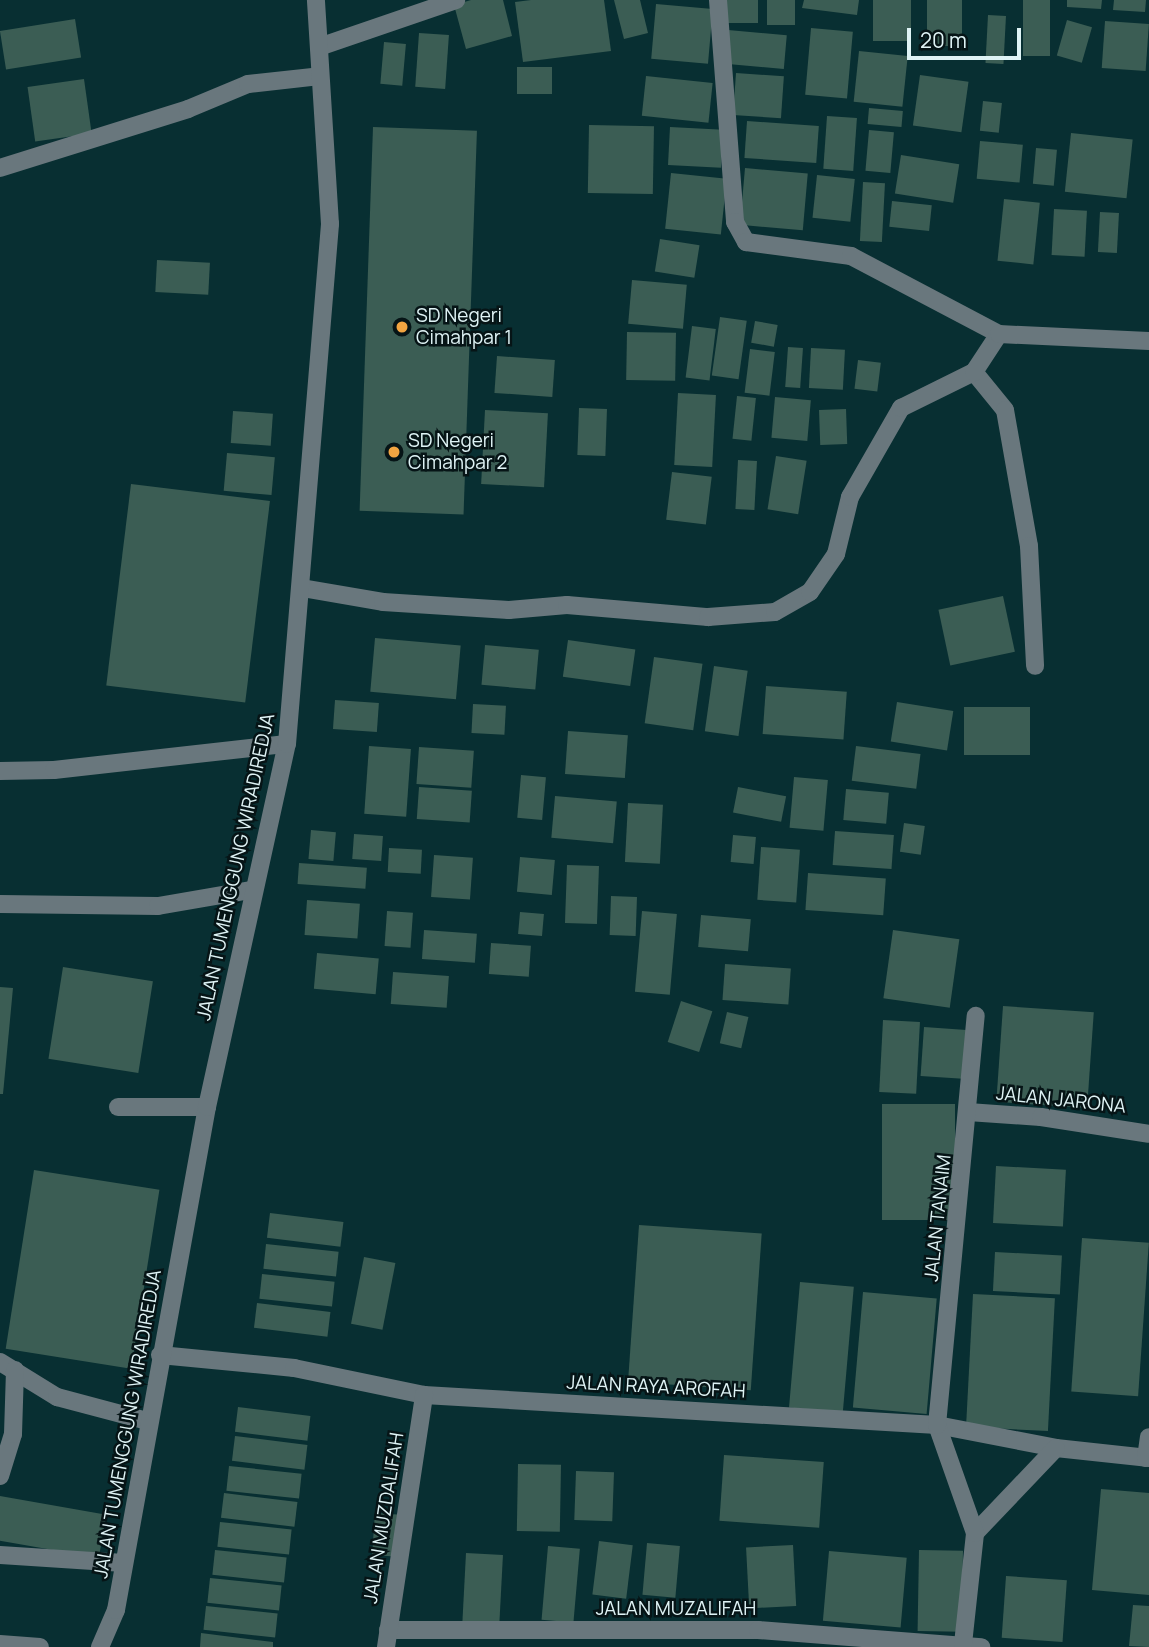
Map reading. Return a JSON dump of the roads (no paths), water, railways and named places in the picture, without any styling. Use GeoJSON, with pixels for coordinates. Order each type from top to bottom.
{"type":"FeatureCollection","features":[{"type":"Feature","properties":{"kind":"street","name":"JALAN TUMENGGUNG WIRADIREDJA"},"geometry":{"type":"LineString","coordinates":[[100,1647],[116,1610],[148,1421],[207,1107],[251,890],[287,744],[330,224],[316,0]]}},
{"type":"Feature","properties":{"kind":"street"},"geometry":{"type":"LineString","coordinates":[[319,47],[456,0]]}},
{"type":"Feature","properties":{"kind":"street"},"geometry":{"type":"LineString","coordinates":[[718,0],[734,222],[746,242],[851,256],[999,334],[1149,341]]}},
{"type":"Feature","properties":{"kind":"street"},"geometry":{"type":"LineString","coordinates":[[0,168],[188,109],[248,85],[320,76]]}},
{"type":"Feature","properties":{"kind":"street"},"geometry":{"type":"LineString","coordinates":[[302,588],[383,602],[509,610],[567,605],[708,617],[775,612],[810,592],[836,554],[850,497],[901,408],[974,372],[999,334]]}},
{"type":"Feature","properties":{"kind":"street"},"geometry":{"type":"LineString","coordinates":[[974,372],[1005,411],[1029,546],[1035,666]]}},
{"type":"Feature","properties":{"kind":"street"},"geometry":{"type":"LineString","coordinates":[[0,771],[54,770],[287,744]]}},
{"type":"Feature","properties":{"kind":"street"},"geometry":{"type":"LineString","coordinates":[[0,904],[158,906],[251,890]]}},
{"type":"Feature","properties":{"kind":"street","name":"JALAN TANAIM"},"geometry":{"type":"LineString","coordinates":[[937,1425],[976,1016]]}},
{"type":"Feature","properties":{"kind":"street"},"geometry":{"type":"LineString","coordinates":[[118,1107],[207,1107]]}},
{"type":"Feature","properties":{"kind":"street","name":"JALAN JARONA"},"geometry":{"type":"LineString","coordinates":[[968,1112],[1041,1117],[1149,1134]]}},
{"type":"Feature","properties":{"kind":"street","name":"JALAN RAYA AROFAH"},"geometry":{"type":"LineString","coordinates":[[160,1355],[294,1368],[424,1395],[937,1425],[1056,1448],[1148,1458]]}},
{"type":"Feature","properties":{"kind":"street"},"geometry":{"type":"LineString","coordinates":[[7,1366],[57,1397],[100,1412],[148,1421]]}},
{"type":"Feature","properties":{"kind":"street"},"geometry":{"type":"LineString","coordinates":[[0,1476],[13,1434],[7,1366]]}},
{"type":"Feature","properties":{"kind":"street","name":"JALAN MUZDALIFAH"},"geometry":{"type":"LineString","coordinates":[[387,1639],[424,1395]]}},
{"type":"Feature","properties":{"kind":"street"},"geometry":{"type":"LineString","coordinates":[[937,1425],[975,1533],[972,1646]]}},
{"type":"Feature","properties":{"kind":"street"},"geometry":{"type":"LineString","coordinates":[[1148,1458],[1149,1437]]}},
{"type":"Feature","properties":{"kind":"street"},"geometry":{"type":"LineString","coordinates":[[975,1533],[1056,1448]]}},
{"type":"Feature","properties":{"kind":"street"},"geometry":{"type":"LineString","coordinates":[[0,1555],[124,1563]]}},
{"type":"Feature","properties":{"kind":"street","name":"JALAN MUZALIFAH"},"geometry":{"type":"LineString","coordinates":[[387,1639],[758,1630],[972,1646]]}},
{"type":"Feature","properties":{"kind":"street"},"geometry":{"type":"LineString","coordinates":[[0,1644],[40,1647]]}},
{"type":"Feature","properties":{"kind":"place","name":"SD Negeri Cimahpar 1"},"geometry":{"type":"Point","coordinates":[402,327]}},
{"type":"Feature","properties":{"kind":"place","name":"SD Negeri Cimahpar 2"},"geometry":{"type":"Point","coordinates":[394,452]}}]}
